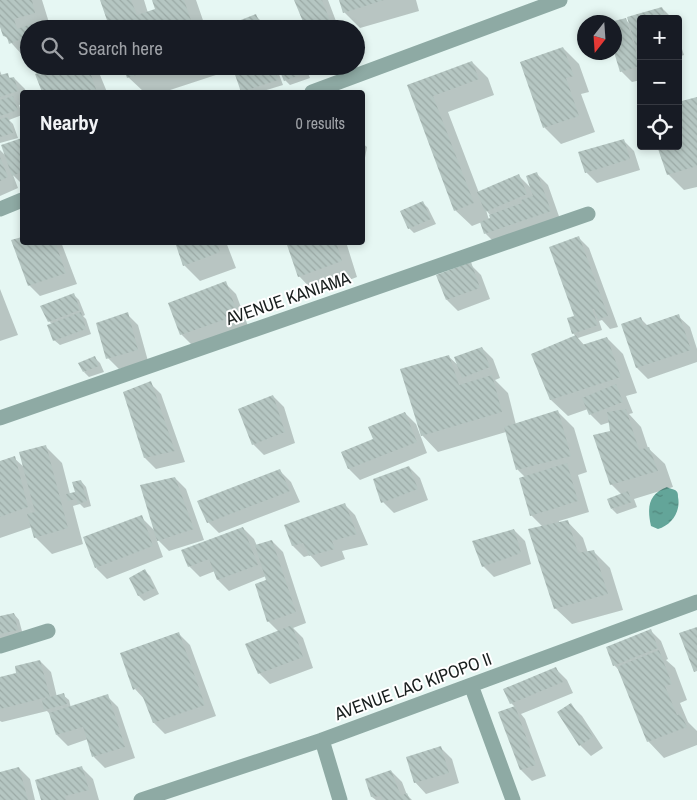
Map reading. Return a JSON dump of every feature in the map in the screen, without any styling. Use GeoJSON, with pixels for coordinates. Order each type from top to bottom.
{"type":"FeatureCollection","features":[{"type":"Feature","properties":{"kind":"street"},"geometry":{"type":"LineString","coordinates":[[365,72],[560,0]]}},
{"type":"Feature","properties":{"kind":"street"},"geometry":{"type":"LineString","coordinates":[[317,90],[358,75]]}},
{"type":"Feature","properties":{"kind":"street"},"geometry":{"type":"LineString","coordinates":[[0,209],[20,201]]}},
{"type":"Feature","properties":{"kind":"street","name":"AVENUE KANIAMA"},"geometry":{"type":"LineString","coordinates":[[0,418],[588,214]]}},
{"type":"Feature","properties":{"kind":"street","name":"AVENUE LAC KIPOPO II"},"geometry":{"type":"LineString","coordinates":[[141,800],[322,740],[697,602]]}},
{"type":"Feature","properties":{"kind":"street"},"geometry":{"type":"LineString","coordinates":[[0,646],[48,631]]}},
{"type":"Feature","properties":{"kind":"street"},"geometry":{"type":"LineString","coordinates":[[471,685],[513,800]]}},
{"type":"Feature","properties":{"kind":"street"},"geometry":{"type":"LineString","coordinates":[[322,740],[340,800]]}},
{"type":"Feature","properties":{"kind":"water"},"geometry":{"type":"Polygon","coordinates":[[[667,487],[677,492],[679,502],[677,512],[671,521],[658,529],[651,526],[650,502],[656,494],[667,487]]]}},
{"type":"Feature","properties":{"kind":"building"},"geometry":{"type":"Polygon","coordinates":[[[0,0],[32,0],[35,13],[14,19],[17,29],[20,28],[20,40],[9,44],[7,37],[3,36],[0,27],[0,0]]]}},
{"type":"Feature","properties":{"kind":"building"},"geometry":{"type":"Polygon","coordinates":[[[100,0],[131,0],[137,15],[155,9],[152,0],[184,0],[191,20],[107,20],[100,0]]]}},
{"type":"Feature","properties":{"kind":"building"},"geometry":{"type":"Polygon","coordinates":[[[294,0],[322,0],[330,20],[302,20],[294,0]]]}},
{"type":"Feature","properties":{"kind":"building"},"geometry":{"type":"Polygon","coordinates":[[[339,0],[384,0],[343,13],[339,0]]]}},
{"type":"Feature","properties":{"kind":"building"},"geometry":{"type":"Polygon","coordinates":[[[662,7],[665,15],[637,15],[637,52],[627,17],[662,7]]]}},
{"type":"Feature","properties":{"kind":"building"},"geometry":{"type":"Polygon","coordinates":[[[256,14],[258,20],[241,20],[256,14]]]}},
{"type":"Feature","properties":{"kind":"building"},"geometry":{"type":"Polygon","coordinates":[[[626,18],[637,56],[637,67],[620,72],[616,60],[622,60],[622,19],[626,18]]]}},
{"type":"Feature","properties":{"kind":"building"},"geometry":{"type":"Polygon","coordinates":[[[563,47],[574,76],[566,78],[579,116],[543,128],[520,62],[563,47]]]}},
{"type":"Feature","properties":{"kind":"building"},"geometry":{"type":"Polygon","coordinates":[[[472,61],[479,79],[433,96],[474,203],[454,211],[407,85],[472,61]]]}},
{"type":"Feature","properties":{"kind":"building"},"geometry":{"type":"Polygon","coordinates":[[[8,73],[9,78],[14,77],[18,91],[0,97],[0,75],[8,73]]]}},
{"type":"Feature","properties":{"kind":"building"},"geometry":{"type":"Polygon","coordinates":[[[35,75],[91,75],[96,90],[41,90],[35,75]]]}},
{"type":"Feature","properties":{"kind":"building"},"geometry":{"type":"Polygon","coordinates":[[[235,75],[277,75],[278,80],[247,90],[240,90],[235,75]]]}},
{"type":"Feature","properties":{"kind":"building"},"geometry":{"type":"Polygon","coordinates":[[[281,75],[300,75],[284,81],[281,75]]]}},
{"type":"Feature","properties":{"kind":"building"},"geometry":{"type":"Polygon","coordinates":[[[13,96],[18,110],[0,116],[0,100],[13,96]]]}},
{"type":"Feature","properties":{"kind":"building"},"geometry":{"type":"Polygon","coordinates":[[[697,97],[697,166],[667,175],[658,150],[682,150],[682,101],[697,97]]]}},
{"type":"Feature","properties":{"kind":"building"},"geometry":{"type":"Polygon","coordinates":[[[8,117],[13,133],[0,137],[0,119],[8,117]]]}},
{"type":"Feature","properties":{"kind":"building"},"geometry":{"type":"Polygon","coordinates":[[[20,139],[20,173],[12,176],[1,145],[20,139]]]}},
{"type":"Feature","properties":{"kind":"building"},"geometry":{"type":"Polygon","coordinates":[[[624,139],[630,159],[585,173],[578,152],[624,139]]]}},
{"type":"Feature","properties":{"kind":"building"},"geometry":{"type":"Polygon","coordinates":[[[0,157],[8,177],[0,181],[0,157]]]}},
{"type":"Feature","properties":{"kind":"building"},"geometry":{"type":"Polygon","coordinates":[[[537,172],[551,211],[484,234],[480,222],[490,218],[489,215],[522,203],[521,200],[533,196],[526,176],[537,172]]]}},
{"type":"Feature","properties":{"kind":"building"},"geometry":{"type":"Polygon","coordinates":[[[519,174],[527,194],[485,212],[477,192],[519,174]]]}},
{"type":"Feature","properties":{"kind":"building"},"geometry":{"type":"Polygon","coordinates":[[[423,201],[431,219],[408,229],[400,211],[423,201]]]}},
{"type":"Feature","properties":{"kind":"building"},"geometry":{"type":"Polygon","coordinates":[[[579,236],[608,316],[598,319],[594,309],[592,309],[598,325],[572,334],[567,318],[574,316],[549,247],[579,236]]]}},
{"type":"Feature","properties":{"kind":"building"},"geometry":{"type":"Polygon","coordinates":[[[20,238],[20,245],[56,245],[66,273],[28,286],[11,240],[20,238]]]}},
{"type":"Feature","properties":{"kind":"building"},"geometry":{"type":"Polygon","coordinates":[[[176,245],[218,245],[220,252],[183,266],[176,245]]]}},
{"type":"Feature","properties":{"kind":"building"},"geometry":{"type":"Polygon","coordinates":[[[287,245],[337,245],[342,261],[298,277],[287,245]]]}},
{"type":"Feature","properties":{"kind":"building"},"geometry":{"type":"Polygon","coordinates":[[[471,262],[480,288],[446,300],[436,275],[471,262]]]}},
{"type":"Feature","properties":{"kind":"building"},"geometry":{"type":"Polygon","coordinates":[[[226,281],[238,315],[180,335],[168,303],[226,281]]]}},
{"type":"Feature","properties":{"kind":"building"},"geometry":{"type":"Polygon","coordinates":[[[74,293],[80,310],[48,322],[40,306],[74,293]]]}},
{"type":"Feature","properties":{"kind":"building"},"geometry":{"type":"Polygon","coordinates":[[[81,312],[86,329],[53,341],[47,325],[81,312]]]}},
{"type":"Feature","properties":{"kind":"building"},"geometry":{"type":"Polygon","coordinates":[[[128,312],[138,350],[106,359],[96,323],[128,312]]]}},
{"type":"Feature","properties":{"kind":"building"},"geometry":{"type":"Polygon","coordinates":[[[679,314],[691,350],[636,368],[621,324],[641,317],[644,326],[679,314]]]}},
{"type":"Feature","properties":{"kind":"building"},"geometry":{"type":"Polygon","coordinates":[[[576,335],[582,345],[607,337],[621,377],[550,400],[531,354],[576,335]]]}},
{"type":"Feature","properties":{"kind":"building"},"geometry":{"type":"Polygon","coordinates":[[[482,347],[490,367],[462,378],[454,357],[482,347]]]}},
{"type":"Feature","properties":{"kind":"building"},"geometry":{"type":"Polygon","coordinates":[[[449,355],[459,385],[492,375],[502,412],[421,436],[400,369],[449,355]]]}},
{"type":"Feature","properties":{"kind":"building"},"geometry":{"type":"Polygon","coordinates":[[[95,356],[99,366],[83,372],[78,363],[95,356]]]}},
{"type":"Feature","properties":{"kind":"building"},"geometry":{"type":"Polygon","coordinates":[[[151,381],[175,451],[144,458],[123,392],[151,381]]]}},
{"type":"Feature","properties":{"kind":"building"},"geometry":{"type":"Polygon","coordinates":[[[616,384],[623,402],[589,415],[582,398],[616,384]]]}},
{"type":"Feature","properties":{"kind":"building"},"geometry":{"type":"Polygon","coordinates":[[[273,395],[285,432],[252,445],[238,409],[273,395]]]}},
{"type":"Feature","properties":{"kind":"building"},"geometry":{"type":"Polygon","coordinates":[[[626,409],[639,450],[649,447],[658,471],[610,485],[593,435],[610,431],[607,412],[626,409]]]}},
{"type":"Feature","properties":{"kind":"building"},"geometry":{"type":"Polygon","coordinates":[[[558,410],[571,456],[516,470],[504,427],[558,410]]]}},
{"type":"Feature","properties":{"kind":"building"},"geometry":{"type":"Polygon","coordinates":[[[405,412],[417,442],[348,469],[341,452],[373,439],[368,427],[405,412]]]}},
{"type":"Feature","properties":{"kind":"building"},"geometry":{"type":"Polygon","coordinates":[[[46,445],[68,528],[34,538],[27,514],[35,512],[19,452],[46,445]]]}},
{"type":"Feature","properties":{"kind":"building"},"geometry":{"type":"Polygon","coordinates":[[[15,456],[28,507],[0,517],[0,461],[15,456]]]}},
{"type":"Feature","properties":{"kind":"building"},"geometry":{"type":"Polygon","coordinates":[[[567,463],[578,501],[530,516],[519,478],[567,463]]]}},
{"type":"Feature","properties":{"kind":"building"},"geometry":{"type":"Polygon","coordinates":[[[409,466],[418,489],[381,503],[373,479],[409,466]]]}},
{"type":"Feature","properties":{"kind":"building"},"geometry":{"type":"Polygon","coordinates":[[[280,469],[290,491],[207,523],[197,501],[280,469]]]}},
{"type":"Feature","properties":{"kind":"building"},"geometry":{"type":"Polygon","coordinates":[[[175,477],[194,529],[157,541],[140,485],[175,477]]]}},
{"type":"Feature","properties":{"kind":"building"},"geometry":{"type":"Polygon","coordinates":[[[81,480],[87,501],[78,504],[76,499],[68,501],[66,494],[75,492],[72,482],[81,480]]]}},
{"type":"Feature","properties":{"kind":"building"},"geometry":{"type":"Polygon","coordinates":[[[628,491],[632,502],[611,509],[607,499],[628,491]]]}},
{"type":"Feature","properties":{"kind":"building"},"geometry":{"type":"Polygon","coordinates":[[[345,503],[357,534],[332,541],[335,549],[309,556],[303,543],[292,546],[284,525],[345,503]]]}},
{"type":"Feature","properties":{"kind":"building"},"geometry":{"type":"Polygon","coordinates":[[[142,515],[153,546],[95,568],[83,537],[142,515]]]}},
{"type":"Feature","properties":{"kind":"building"},"geometry":{"type":"Polygon","coordinates":[[[568,520],[578,553],[594,550],[608,594],[554,609],[528,529],[568,520]]]}},
{"type":"Feature","properties":{"kind":"building"},"geometry":{"type":"Polygon","coordinates":[[[243,527],[258,565],[217,580],[209,559],[188,567],[181,550],[243,527]]]}},
{"type":"Feature","properties":{"kind":"building"},"geometry":{"type":"Polygon","coordinates":[[[514,529],[521,553],[482,567],[472,541],[514,529]]]}},
{"type":"Feature","properties":{"kind":"building"},"geometry":{"type":"Polygon","coordinates":[[[272,540],[296,612],[267,622],[255,584],[266,580],[255,545],[272,540]]]}},
{"type":"Feature","properties":{"kind":"building"},"geometry":{"type":"Polygon","coordinates":[[[145,569],[155,588],[138,596],[129,578],[145,569]]]}},
{"type":"Feature","properties":{"kind":"building"},"geometry":{"type":"Polygon","coordinates":[[[14,613],[18,630],[0,634],[0,616],[14,613]]]}},
{"type":"Feature","properties":{"kind":"building"},"geometry":{"type":"Polygon","coordinates":[[[292,625],[303,657],[258,674],[245,644],[292,625]]]}},
{"type":"Feature","properties":{"kind":"building"},"geometry":{"type":"Polygon","coordinates":[[[697,627],[697,671],[694,672],[679,633],[697,627]]]}},
{"type":"Feature","properties":{"kind":"building"},"geometry":{"type":"Polygon","coordinates":[[[651,629],[658,648],[613,666],[606,647],[651,629]]]}},
{"type":"Feature","properties":{"kind":"building"},"geometry":{"type":"Polygon","coordinates":[[[179,632],[205,705],[153,723],[139,687],[133,690],[120,653],[179,632]]]}},
{"type":"Feature","properties":{"kind":"building"},"geometry":{"type":"Polygon","coordinates":[[[659,650],[672,684],[665,686],[677,715],[681,714],[687,727],[647,742],[617,667],[659,650]]]}},
{"type":"Feature","properties":{"kind":"building"},"geometry":{"type":"Polygon","coordinates":[[[40,660],[50,697],[64,693],[67,704],[44,710],[42,700],[48,697],[0,709],[0,677],[16,673],[15,666],[40,660]]]}},
{"type":"Feature","properties":{"kind":"building"},"geometry":{"type":"Polygon","coordinates":[[[556,667],[563,682],[510,704],[503,689],[556,667]]]}},
{"type":"Feature","properties":{"kind":"building"},"geometry":{"type":"Polygon","coordinates":[[[108,694],[125,747],[92,757],[83,727],[56,735],[49,713],[108,694]]]}},
{"type":"Feature","properties":{"kind":"building"},"geometry":{"type":"Polygon","coordinates":[[[571,703],[593,737],[579,746],[557,712],[571,703]]]}},
{"type":"Feature","properties":{"kind":"building"},"geometry":{"type":"Polygon","coordinates":[[[515,706],[536,765],[520,770],[498,712],[515,706]]]}},
{"type":"Feature","properties":{"kind":"building"},"geometry":{"type":"Polygon","coordinates":[[[441,746],[449,773],[414,783],[406,757],[441,746]]]}},
{"type":"Feature","properties":{"kind":"building"},"geometry":{"type":"Polygon","coordinates":[[[82,766],[89,790],[65,796],[66,800],[41,800],[35,780],[82,766]]]}},
{"type":"Feature","properties":{"kind":"building"},"geometry":{"type":"Polygon","coordinates":[[[19,767],[28,800],[0,800],[0,772],[19,767]]]}},
{"type":"Feature","properties":{"kind":"building"},"geometry":{"type":"Polygon","coordinates":[[[391,770],[401,796],[407,793],[410,800],[382,800],[381,796],[371,797],[365,779],[391,770]]]}}]}
